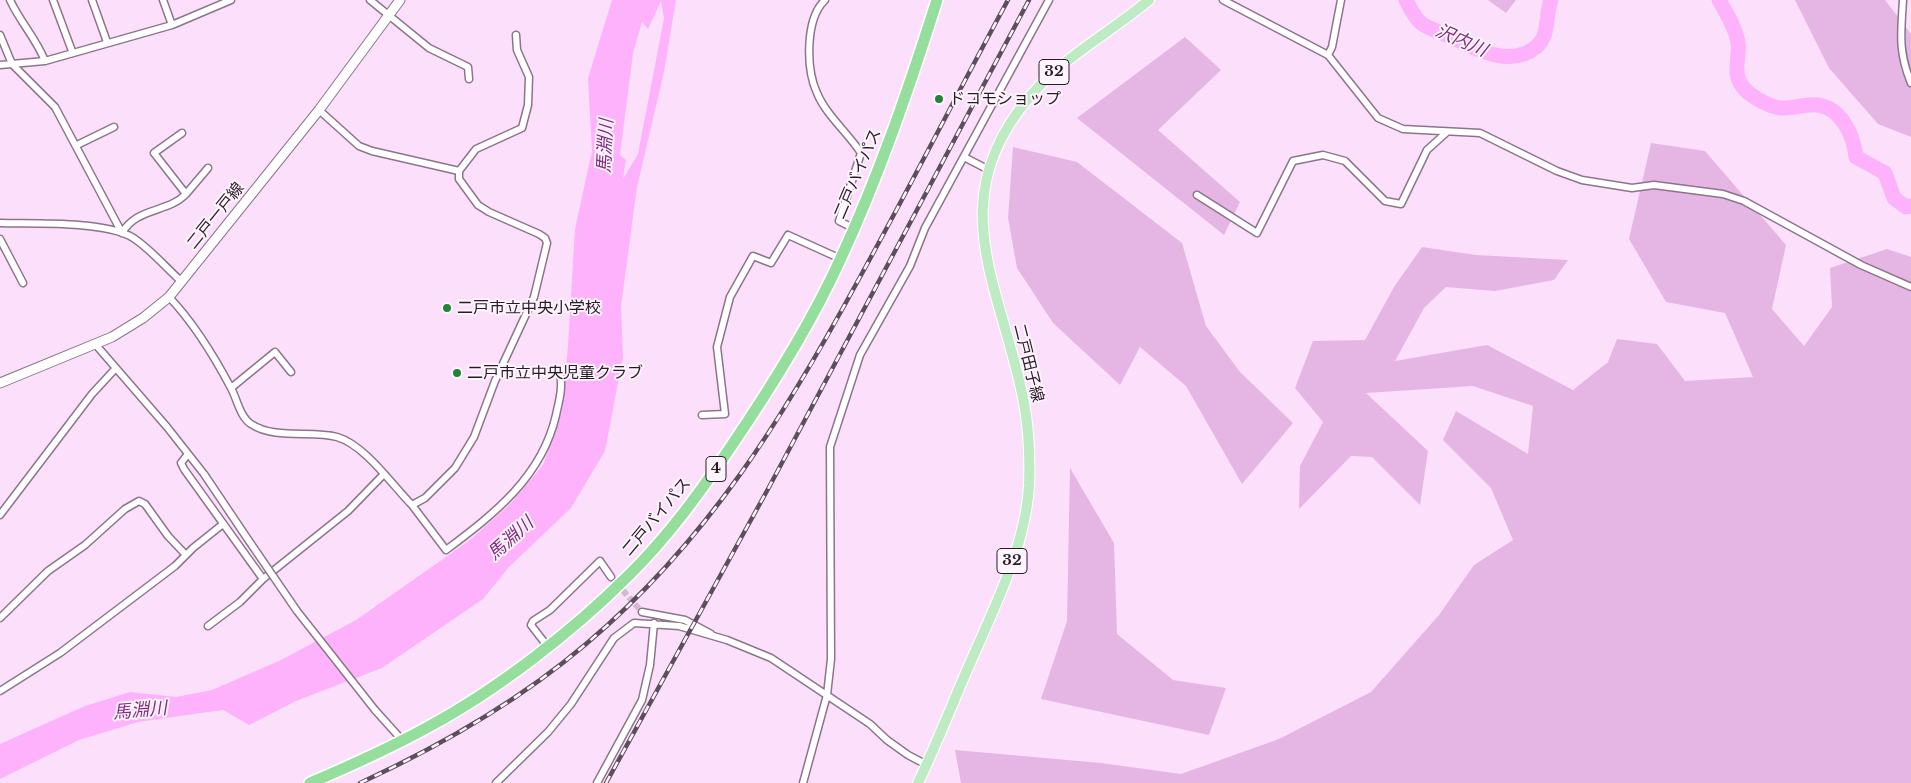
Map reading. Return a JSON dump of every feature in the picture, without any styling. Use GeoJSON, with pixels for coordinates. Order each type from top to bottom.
{"type":"FeatureCollection","features":[{"type":"Feature","properties":{"kind":"highway","name":"二戸バイパス"},"geometry":{"type":"LineString","coordinates":[[310,783],[429,727],[486,691],[548,647],[629,576],[700,492],[754,413],[809,320],[841,259],[904,106],[937,0]]}},
{"type":"Feature","properties":{"kind":"main road","name":"二戸一戸線"},"geometry":{"type":"LineString","coordinates":[[0,383],[96,345],[143,318],[169,297],[319,110],[400,0]]}},
{"type":"Feature","properties":{"kind":"main road","name":"二戸田子線"},"geometry":{"type":"LineString","coordinates":[[918,783],[988,624],[1021,536],[1026,511],[1028,449],[1023,401],[991,283],[982,230],[983,199],[989,170],[998,147],[1013,119],[1032,94],[1056,70],[1149,0]]}},
{"type":"Feature","properties":{"kind":"street"},"geometry":{"type":"LineString","coordinates":[[10,0],[20,21],[31,33],[40,48],[45,61]]}},
{"type":"Feature","properties":{"kind":"street"},"geometry":{"type":"LineString","coordinates":[[53,0],[72,51]]}},
{"type":"Feature","properties":{"kind":"street"},"geometry":{"type":"LineString","coordinates":[[92,0],[107,42]]}},
{"type":"Feature","properties":{"kind":"street"},"geometry":{"type":"LineString","coordinates":[[163,0],[172,25]]}},
{"type":"Feature","properties":{"kind":"street"},"geometry":{"type":"LineString","coordinates":[[0,65],[45,61],[72,51],[172,25],[231,0]]}},
{"type":"Feature","properties":{"kind":"street"},"geometry":{"type":"LineString","coordinates":[[370,0],[429,48],[468,67],[468,80]]}},
{"type":"Feature","properties":{"kind":"street"},"geometry":{"type":"LineString","coordinates":[[825,0],[810,24],[810,50],[817,93],[861,153],[839,220],[853,228]]}},
{"type":"Feature","properties":{"kind":"street"},"geometry":{"type":"LineString","coordinates":[[803,783],[827,696],[831,659],[830,447],[860,355],[878,318],[890,304],[910,266],[925,228],[1049,0]]}},
{"type":"Feature","properties":{"kind":"street"},"geometry":{"type":"LineString","coordinates":[[1223,0],[1328,55],[1378,118],[1403,129],[1480,133],[1557,171],[1582,180],[1632,188],[1654,185],[1723,194],[1744,201],[1862,265],[1911,287]]}},
{"type":"Feature","properties":{"kind":"street"},"geometry":{"type":"LineString","coordinates":[[1328,55],[1332,47],[1341,0]]}},
{"type":"Feature","properties":{"kind":"street"},"geometry":{"type":"LineString","coordinates":[[1903,0],[1900,49],[1911,83]]}},
{"type":"Feature","properties":{"kind":"street"},"geometry":{"type":"LineString","coordinates":[[412,505],[425,498],[455,468],[474,437],[495,381],[534,298],[547,244],[545,238],[540,234],[489,212],[478,205],[459,179],[459,171],[476,149],[522,128],[528,105],[528,77],[517,50],[516,35]]}},
{"type":"Feature","properties":{"kind":"street"},"geometry":{"type":"LineString","coordinates":[[0,36],[12,64],[55,107],[77,145],[122,233]]}},
{"type":"Feature","properties":{"kind":"street"},"geometry":{"type":"LineString","coordinates":[[319,110],[359,146],[372,151],[459,171]]}},
{"type":"Feature","properties":{"kind":"street"},"geometry":{"type":"LineString","coordinates":[[77,145],[114,127]]}},
{"type":"Feature","properties":{"kind":"street"},"geometry":{"type":"LineString","coordinates":[[1197,195],[1258,233],[1293,161],[1324,155],[1346,161],[1385,201],[1401,204],[1427,150],[1448,131]]}},
{"type":"Feature","properties":{"kind":"street"},"geometry":{"type":"LineString","coordinates":[[182,133],[154,153],[186,194]]}},
{"type":"Feature","properties":{"kind":"street"},"geometry":{"type":"LineString","coordinates":[[964,157],[989,170]]}},
{"type":"Feature","properties":{"kind":"street"},"geometry":{"type":"LineString","coordinates":[[122,233],[126,226],[148,211],[173,205],[186,194],[208,168]]}},
{"type":"Feature","properties":{"kind":"street"},"geometry":{"type":"LineString","coordinates":[[0,223],[97,228],[122,233],[131,237],[182,282]]}},
{"type":"Feature","properties":{"kind":"street"},"geometry":{"type":"LineString","coordinates":[[702,415],[725,414],[717,347],[730,297],[753,256],[771,263],[788,235],[841,259]]}},
{"type":"Feature","properties":{"kind":"street"},"geometry":{"type":"LineString","coordinates":[[0,239],[23,283]]}},
{"type":"Feature","properties":{"kind":"street"},"geometry":{"type":"LineString","coordinates":[[169,297],[203,341],[231,388],[245,420],[251,425],[294,435],[336,437],[350,444],[384,474],[412,505],[425,525],[446,550],[485,521],[524,482],[540,458],[554,424],[562,386],[560,374]]}},
{"type":"Feature","properties":{"kind":"street"},"geometry":{"type":"LineString","coordinates":[[96,345],[167,426],[297,611],[375,710],[402,740]]}},
{"type":"Feature","properties":{"kind":"street"},"geometry":{"type":"LineString","coordinates":[[231,388],[275,352],[290,372]]}},
{"type":"Feature","properties":{"kind":"street"},"geometry":{"type":"LineString","coordinates":[[0,515],[92,394],[116,368]]}},
{"type":"Feature","properties":{"kind":"street"},"geometry":{"type":"LineString","coordinates":[[188,454],[182,459],[184,468],[264,579]]}},
{"type":"Feature","properties":{"kind":"street"},"geometry":{"type":"LineString","coordinates":[[208,626],[240,602],[264,579],[348,511],[384,474]]}},
{"type":"Feature","properties":{"kind":"street"},"geometry":{"type":"LineString","coordinates":[[0,618],[48,571],[85,544],[125,509],[139,501],[145,504],[168,536],[186,555]]}},
{"type":"Feature","properties":{"kind":"street"},"geometry":{"type":"LineString","coordinates":[[1,689],[60,653],[174,566],[223,524]]}},
{"type":"Feature","properties":{"kind":"street"},"geometry":{"type":"LineString","coordinates":[[548,647],[530,625],[533,621],[550,610],[600,561],[611,577]]}},
{"type":"Feature","properties":{"kind":"street"},"geometry":{"type":"LineString","coordinates":[[642,612],[685,620],[716,637]]}},
{"type":"Feature","properties":{"kind":"street"},"geometry":{"type":"LineString","coordinates":[[496,783],[548,732],[571,704],[614,638],[634,623],[680,626],[716,637],[771,658],[870,724],[887,740],[927,764]]}},
{"type":"Feature","properties":{"kind":"street"},"geometry":{"type":"LineString","coordinates":[[597,783],[642,700],[650,665],[654,623]]}},
{"type":"Feature","properties":{"kind":"shaded area"},"geometry":{"type":"Polygon","coordinates":[[[1488,0],[1516,0],[1506,13],[1488,0]]]}},
{"type":"Feature","properties":{"kind":"shaded area"},"geometry":{"type":"Polygon","coordinates":[[[1795,0],[1885,0],[1911,34],[1911,137],[1878,124],[1829,68],[1795,0]]]}},
{"type":"Feature","properties":{"kind":"shaded area"},"geometry":{"type":"Polygon","coordinates":[[[1185,37],[1221,70],[1158,130],[1240,202],[1224,235],[1077,118],[1185,37]]]}},
{"type":"Feature","properties":{"kind":"shaded area"},"geometry":{"type":"Polygon","coordinates":[[[1651,143],[1705,151],[1786,245],[1772,309],[1804,346],[1832,307],[1830,268],[1887,249],[1911,257],[1911,783],[961,783],[955,750],[1101,763],[1181,774],[1279,739],[1371,692],[1439,615],[1474,565],[1513,540],[1491,488],[1443,440],[1456,411],[1528,454],[1533,406],[1473,386],[1366,393],[1428,451],[1420,505],[1372,457],[1351,456],[1299,509],[1300,466],[1323,422],[1295,388],[1313,341],[1365,340],[1394,287],[1422,247],[1476,255],[1568,260],[1554,280],[1495,291],[1446,287],[1424,308],[1395,361],[1487,345],[1573,390],[1608,362],[1617,339],[1657,344],[1685,381],[1753,377],[1725,313],[1666,302],[1629,239],[1651,143]]]}},
{"type":"Feature","properties":{"kind":"shaded area"},"geometry":{"type":"Polygon","coordinates":[[[1013,147],[1077,162],[1182,243],[1206,326],[1240,372],[1293,423],[1242,484],[1186,386],[1140,347],[1120,385],[1053,323],[1017,268],[1008,218],[1013,147]]]}},
{"type":"Feature","properties":{"kind":"shaded area"},"geometry":{"type":"Polygon","coordinates":[[[1070,468],[1114,543],[1117,634],[1173,680],[1226,688],[1209,735],[1041,699],[1067,621],[1070,468]]]}},
{"type":"Feature","properties":{"kind":"water","name":"馬淵川"},"geometry":{"type":"Polygon","coordinates":[[[612,0],[676,0],[664,72],[637,187],[621,306],[623,357],[605,451],[571,508],[509,567],[483,599],[382,668],[296,701],[249,725],[223,710],[138,722],[79,740],[0,779],[0,744],[85,706],[130,692],[176,697],[212,690],[281,660],[356,620],[470,540],[510,504],[543,465],[562,410],[575,229],[592,151],[588,78],[612,0]],[[661,1],[648,29],[642,22],[633,53],[620,155],[626,160],[623,179],[638,154],[664,18],[661,1]]]}},
{"type":"Feature","properties":{"kind":"waterway","name":"沢内川"},"geometry":{"type":"LineString","coordinates":[[1406,0],[1414,15],[1424,25],[1481,51],[1504,56],[1526,53],[1536,47],[1545,31],[1551,0]]}},
{"type":"Feature","properties":{"kind":"waterway","name":"沢内川"},"geometry":{"type":"LineString","coordinates":[[1719,0],[1737,36],[1737,75],[1742,86],[1759,100],[1776,107],[1818,105],[1834,112],[1840,117],[1853,141],[1856,157],[1885,173],[1894,198],[1906,207],[1911,206]]}},
{"type":"Feature","properties":{"kind":"tunnel"},"geometry":{"type":"LineString","coordinates":[[611,577],[642,612]]}},
{"type":"Feature","properties":{"kind":"railway"},"geometry":{"type":"LineString","coordinates":[[360,783],[449,738],[534,685],[586,644],[630,604],[670,563],[707,519],[773,427],[832,328],[1008,0]]}},
{"type":"Feature","properties":{"kind":"railway"},"geometry":{"type":"LineString","coordinates":[[606,783],[768,489],[1029,0]]}},
{"type":"Feature","properties":{"kind":"place","name":"ドコモショップ"},"geometry":{"type":"Point","coordinates":[939,99]}},
{"type":"Feature","properties":{"kind":"place","name":"二戸市立中央小学校"},"geometry":{"type":"Point","coordinates":[447,308]}},
{"type":"Feature","properties":{"kind":"place","name":"二戸市立中央児童クラブ"},"geometry":{"type":"Point","coordinates":[457,373]}}]}
